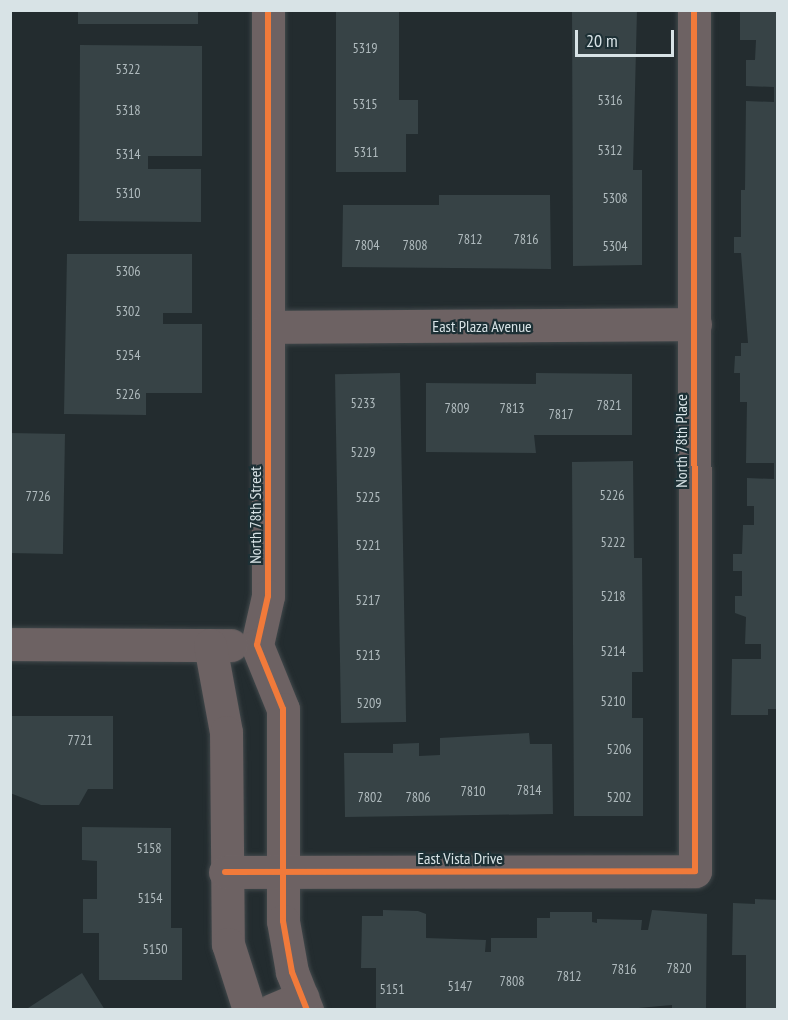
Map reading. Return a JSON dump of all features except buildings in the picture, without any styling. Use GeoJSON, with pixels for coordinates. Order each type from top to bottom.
{"type":"FeatureCollection","features":[{"type":"Feature","properties":{"kind":"street","name":"North 78th Street"},"geometry":{"type":"LineString","coordinates":[[257,645],[268,596],[268,10]]}},
{"type":"Feature","properties":{"kind":"street","name":"North 78th Place"},"geometry":{"type":"LineString","coordinates":[[694,10],[694,871]]}},
{"type":"Feature","properties":{"kind":"street","name":"East Plaza Avenue"},"geometry":{"type":"LineString","coordinates":[[269,327],[695,324]]}},
{"type":"Feature","properties":{"kind":"street"},"geometry":{"type":"LineString","coordinates":[[10,644],[257,645],[282,709],[282,921],[304,1003],[272,1010]]}},
{"type":"Feature","properties":{"kind":"street"},"geometry":{"type":"LineString","coordinates":[[210,645],[226,732],[225,872],[228,944],[249,1010]]}},
{"type":"Feature","properties":{"kind":"street","name":"East Vista Drive"},"geometry":{"type":"LineString","coordinates":[[225,872],[694,871]]}},
{"type":"Feature","properties":{"kind":"cycle path"},"geometry":{"type":"LineString","coordinates":[[268,10],[268,596],[257,645],[283,709],[283,921],[292,972],[307,1010]]}},
{"type":"Feature","properties":{"kind":"cycle path"},"geometry":{"type":"LineString","coordinates":[[225,872],[695,871],[694,10]]}}]}
